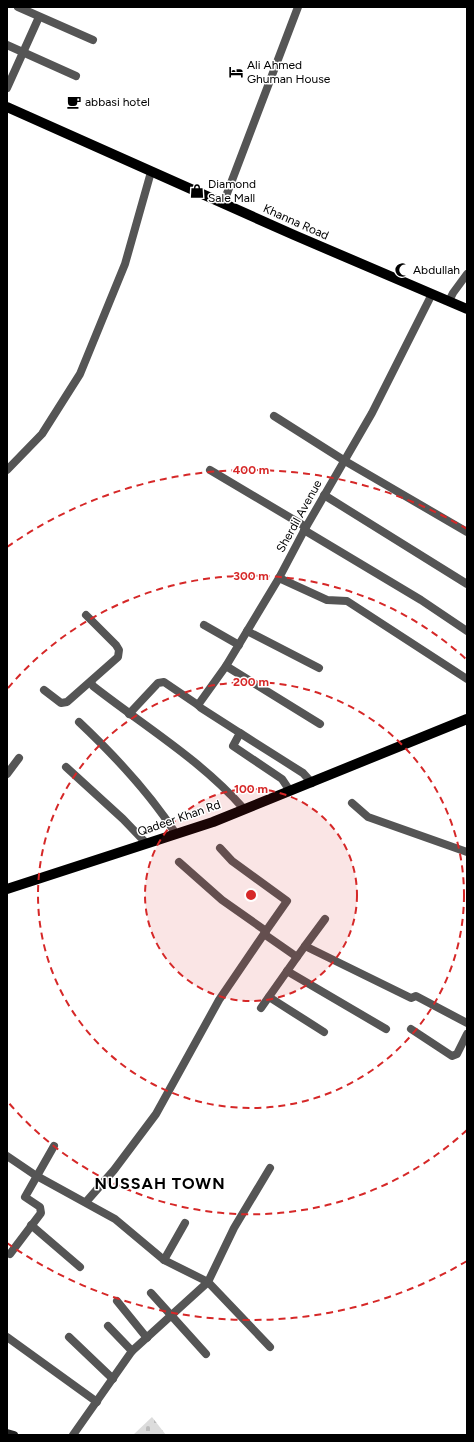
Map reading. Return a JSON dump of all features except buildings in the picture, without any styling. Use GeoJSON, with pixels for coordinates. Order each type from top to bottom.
{"type":"FeatureCollection","features":[{"type":"Feature","properties":{"kind":"main road","name":"Khanna Road"},"geometry":{"type":"LineString","coordinates":[[7,107],[222,204],[467,309]]}},
{"type":"Feature","properties":{"kind":"main road","name":"Qadeer Khan Rd"},"geometry":{"type":"LineString","coordinates":[[7,889],[176,834],[244,809],[312,783],[467,719]]}},
{"type":"Feature","properties":{"kind":"main road","name":"Qadeer Khan Rd"},"geometry":{"type":"LineString","coordinates":[[7,894],[214,827],[467,725]]}},
{"type":"Feature","properties":{"kind":"street"},"geometry":{"type":"LineString","coordinates":[[18,7],[93,40]]}},
{"type":"Feature","properties":{"kind":"street"},"geometry":{"type":"LineString","coordinates":[[222,204],[298,7]]}},
{"type":"Feature","properties":{"kind":"street"},"geometry":{"type":"LineString","coordinates":[[7,88],[39,17]]}},
{"type":"Feature","properties":{"kind":"street"},"geometry":{"type":"LineString","coordinates":[[7,45],[76,76]]}},
{"type":"Feature","properties":{"kind":"street"},"geometry":{"type":"LineString","coordinates":[[7,470],[42,434],[80,374],[125,264],[151,172]]}},
{"type":"Feature","properties":{"kind":"street"},"geometry":{"type":"LineString","coordinates":[[450,301],[452,293],[467,274]]}},
{"type":"Feature","properties":{"kind":"street","name":"Sherdil Avenue"},"geometry":{"type":"LineString","coordinates":[[198,705],[226,666],[279,578],[305,528],[375,407],[432,294]]}},
{"type":"Feature","properties":{"kind":"street"},"geometry":{"type":"LineString","coordinates":[[274,416],[467,532]]}},
{"type":"Feature","properties":{"kind":"street"},"geometry":{"type":"LineString","coordinates":[[210,470],[421,600],[467,631]]}},
{"type":"Feature","properties":{"kind":"street"},"geometry":{"type":"LineString","coordinates":[[324,495],[467,584]]}},
{"type":"Feature","properties":{"kind":"street"},"geometry":{"type":"LineString","coordinates":[[279,578],[327,600],[347,601],[467,678]]}},
{"type":"Feature","properties":{"kind":"street"},"geometry":{"type":"LineString","coordinates":[[44,690],[64,704],[91,682],[94,677],[118,656],[119,650],[86,615]]}},
{"type":"Feature","properties":{"kind":"street"},"geometry":{"type":"LineString","coordinates":[[204,625],[239,645]]}},
{"type":"Feature","properties":{"kind":"street"},"geometry":{"type":"LineString","coordinates":[[247,631],[320,668]]}},
{"type":"Feature","properties":{"kind":"street"},"geometry":{"type":"LineString","coordinates":[[226,666],[320,724]]}},
{"type":"Feature","properties":{"kind":"street"},"geometry":{"type":"LineString","coordinates":[[91,682],[93,686],[129,714],[203,768],[228,790],[244,809]]}},
{"type":"Feature","properties":{"kind":"street"},"geometry":{"type":"LineString","coordinates":[[129,714],[158,683],[164,682],[201,708],[303,773],[312,783]]}},
{"type":"Feature","properties":{"kind":"street"},"geometry":{"type":"LineString","coordinates":[[79,722],[114,755],[166,819],[176,834]]}},
{"type":"Feature","properties":{"kind":"street"},"geometry":{"type":"LineString","coordinates":[[240,733],[233,746],[282,779],[290,791]]}},
{"type":"Feature","properties":{"kind":"street"},"geometry":{"type":"LineString","coordinates":[[7,774],[19,758]]}},
{"type":"Feature","properties":{"kind":"street"},"geometry":{"type":"LineString","coordinates":[[66,767],[123,819],[146,843]]}},
{"type":"Feature","properties":{"kind":"street"},"geometry":{"type":"LineString","coordinates":[[352,804],[368,817],[467,852]]}},
{"type":"Feature","properties":{"kind":"street"},"geometry":{"type":"LineString","coordinates":[[86,1202],[114,1170],[156,1114],[219,1000],[287,901],[232,861],[220,848]]}},
{"type":"Feature","properties":{"kind":"street"},"geometry":{"type":"LineString","coordinates":[[179,862],[222,900],[297,957]]}},
{"type":"Feature","properties":{"kind":"street"},"geometry":{"type":"LineString","coordinates":[[261,1008],[325,919]]}},
{"type":"Feature","properties":{"kind":"street"},"geometry":{"type":"LineString","coordinates":[[306,946],[411,998],[416,996],[467,1023]]}},
{"type":"Feature","properties":{"kind":"street"},"geometry":{"type":"LineString","coordinates":[[288,971],[386,1029]]}},
{"type":"Feature","properties":{"kind":"street"},"geometry":{"type":"LineString","coordinates":[[269,997],[324,1032]]}},
{"type":"Feature","properties":{"kind":"street"},"geometry":{"type":"LineString","coordinates":[[411,1029],[452,1056],[457,1054],[467,1034]]}},
{"type":"Feature","properties":{"kind":"street"},"geometry":{"type":"LineString","coordinates":[[10,1254],[42,1210],[24,1197],[35,1175],[54,1146]]}},
{"type":"Feature","properties":{"kind":"street"},"geometry":{"type":"LineString","coordinates":[[7,1156],[35,1175],[115,1219],[164,1260],[208,1282],[270,1347]]}},
{"type":"Feature","properties":{"kind":"street"},"geometry":{"type":"LineString","coordinates":[[73,1435],[132,1352],[208,1282],[234,1228],[270,1168]]}},
{"type":"Feature","properties":{"kind":"street"},"geometry":{"type":"LineString","coordinates":[[164,1260],[185,1223]]}},
{"type":"Feature","properties":{"kind":"street"},"geometry":{"type":"LineString","coordinates":[[31,1225],[80,1267]]}},
{"type":"Feature","properties":{"kind":"street"},"geometry":{"type":"LineString","coordinates":[[151,1293],[206,1354]]}},
{"type":"Feature","properties":{"kind":"street"},"geometry":{"type":"LineString","coordinates":[[117,1301],[147,1338]]}},
{"type":"Feature","properties":{"kind":"street"},"geometry":{"type":"LineString","coordinates":[[108,1326],[132,1352]]}},
{"type":"Feature","properties":{"kind":"street"},"geometry":{"type":"LineString","coordinates":[[69,1337],[113,1379]]}},
{"type":"Feature","properties":{"kind":"street"},"geometry":{"type":"LineString","coordinates":[[7,1338],[97,1402]]}},
{"type":"Feature","properties":{"kind":"street"},"geometry":{"type":"LineString","coordinates":[[7,1433],[14,1435]]}},
{"type":"Feature","properties":{"kind":"green space"},"geometry":{"type":"Polygon","coordinates":[[[152,1417],[166,1435],[133,1435],[152,1417]]]}},
{"type":"Feature","properties":{"kind":"place","name":"Ali Ahmed Ghuman House"},"geometry":{"type":"Point","coordinates":[236,72]}},
{"type":"Feature","properties":{"kind":"place","name":"abbasi hotel"},"geometry":{"type":"Point","coordinates":[74,102]}},
{"type":"Feature","properties":{"kind":"place","name":"Diamond Sale Mall"},"geometry":{"type":"Point","coordinates":[197,191]}},
{"type":"Feature","properties":{"kind":"place","name":"Abdullah"},"geometry":{"type":"Point","coordinates":[402,270]}},
{"type":"Feature","properties":{"kind":"district","name":"NUSSAH TOWN"},"geometry":{"type":"Point","coordinates":[160,1183]}}]}
